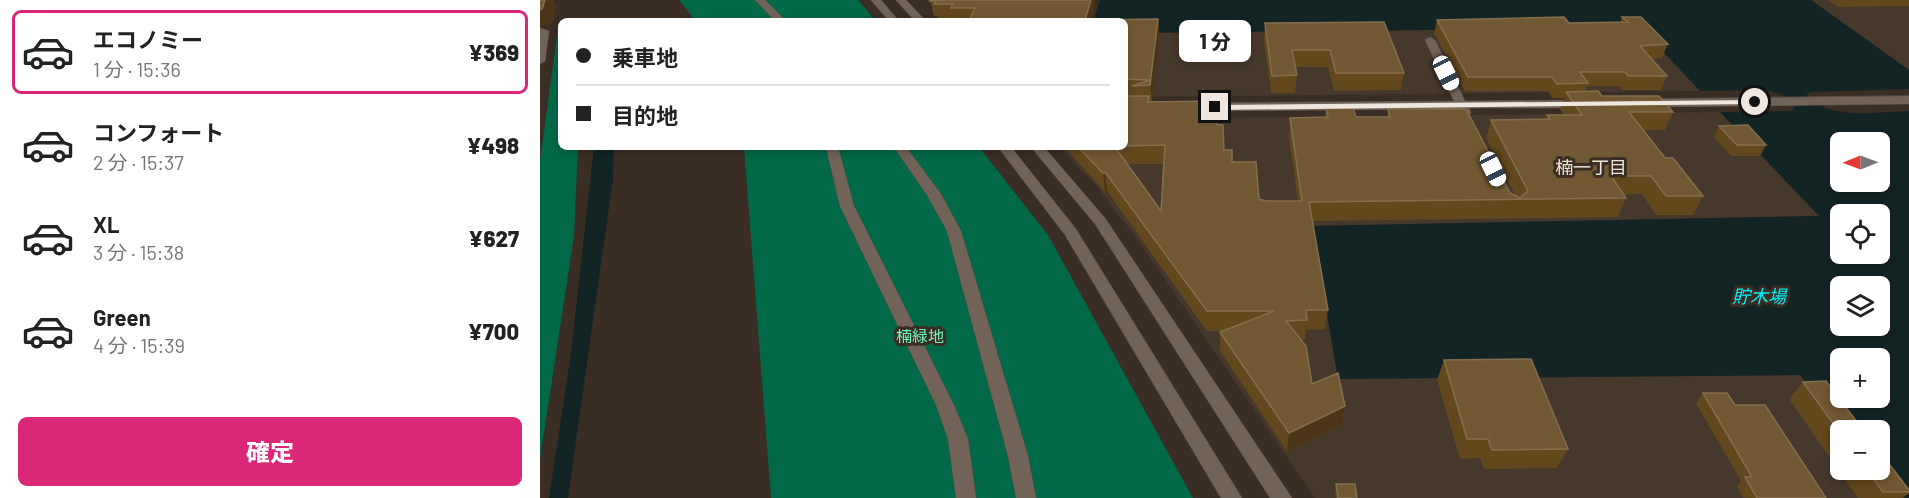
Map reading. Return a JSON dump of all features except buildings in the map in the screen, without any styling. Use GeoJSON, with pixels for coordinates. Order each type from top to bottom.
{"type":"FeatureCollection","features":[{"type":"Feature","properties":{"kind":"street"},"geometry":{"type":"LineString","coordinates":[[760,0],[778,18]]}},
{"type":"Feature","properties":{"kind":"street"},"geometry":{"type":"LineString","coordinates":[[876,0],[891,18]]}},
{"type":"Feature","properties":{"kind":"street"},"geometry":{"type":"LineString","coordinates":[[901,0],[918,18]]}},
{"type":"Feature","properties":{"kind":"street"},"geometry":{"type":"LineString","coordinates":[[540,31],[544,31],[540,61]]}},
{"type":"Feature","properties":{"kind":"street"},"geometry":{"type":"LineString","coordinates":[[1430,40],[1472,127]]}},
{"type":"Feature","properties":{"kind":"street"},"geometry":{"type":"LineString","coordinates":[[1638,104],[1909,100]]}},
{"type":"Feature","properties":{"kind":"street"},"geometry":{"type":"LineString","coordinates":[[1183,108],[1591,104]]}},
{"type":"Feature","properties":{"kind":"street"},"geometry":{"type":"LineString","coordinates":[[833,150],[847,206],[945,405],[958,439],[966,498]]}},
{"type":"Feature","properties":{"kind":"street"},"geometry":{"type":"LineString","coordinates":[[902,150],[934,194],[954,231],[1018,456],[1026,498]]}},
{"type":"Feature","properties":{"kind":"street"},"geometry":{"type":"LineString","coordinates":[[1007,150],[1036,184],[1071,232],[1232,498]]}},
{"type":"Feature","properties":{"kind":"street"},"geometry":{"type":"LineString","coordinates":[[1040,150],[1100,221],[1282,498]]}},
{"type":"Feature","properties":{"kind":"shaded area"},"geometry":{"type":"Polygon","coordinates":[[[1811,0],[1909,0],[1909,70],[1811,0]]]}},
{"type":"Feature","properties":{"kind":"shaded area"},"geometry":{"type":"Polygon","coordinates":[[[1641,28],[1700,91],[1128,97],[1128,33],[1641,28]]]}},
{"type":"Feature","properties":{"kind":"shaded area"},"geometry":{"type":"Polygon","coordinates":[[[1720,112],[1820,216],[1312,226],[1338,379],[1800,375],[1834,420],[1830,420],[1830,480],[1858,480],[1891,498],[1315,498],[1138,240],[1095,184],[1062,150],[1128,150],[1128,119],[1720,112]]]}},
{"type":"Feature","properties":{"kind":"green space"},"geometry":{"type":"Polygon","coordinates":[[[679,0],[858,0],[873,18],[694,18],[679,0]]]}},
{"type":"Feature","properties":{"kind":"green space"},"geometry":{"type":"Polygon","coordinates":[[[558,27],[558,150],[578,150],[574,236],[540,459],[540,162],[558,27]]]}},
{"type":"Feature","properties":{"kind":"green space","name":"楠緑地"},"geometry":{"type":"Polygon","coordinates":[[[744,150],[981,150],[1048,235],[1193,498],[771,498],[744,150]]]}},
{"type":"Feature","properties":{"kind":"water","name":"貯木場"},"geometry":{"type":"Polygon","coordinates":[[[1100,0],[1811,0],[1909,70],[1909,89],[1810,92],[1806,96],[1817,104],[1842,112],[1909,111],[1909,498],[1891,498],[1884,480],[1890,480],[1890,420],[1834,420],[1800,375],[1338,379],[1312,226],[1819,216],[1720,112],[1791,111],[1795,107],[1781,94],[1766,90],[1700,91],[1641,28],[1128,33],[1128,18],[1095,18],[1100,0]]]}},
{"type":"Feature","properties":{"kind":"water"},"geometry":{"type":"Polygon","coordinates":[[[594,150],[614,150],[613,179],[568,498],[549,498],[571,353],[594,150]]]}},
{"type":"Feature","properties":{"kind":"district","name":"楠一丁目"},"geometry":{"type":"Point","coordinates":[1591,168]}},
{"type":"Feature","properties":{"kind":"route"},"geometry":{"type":"LineString","coordinates":[[1215,107],[1755,102]]}}]}
